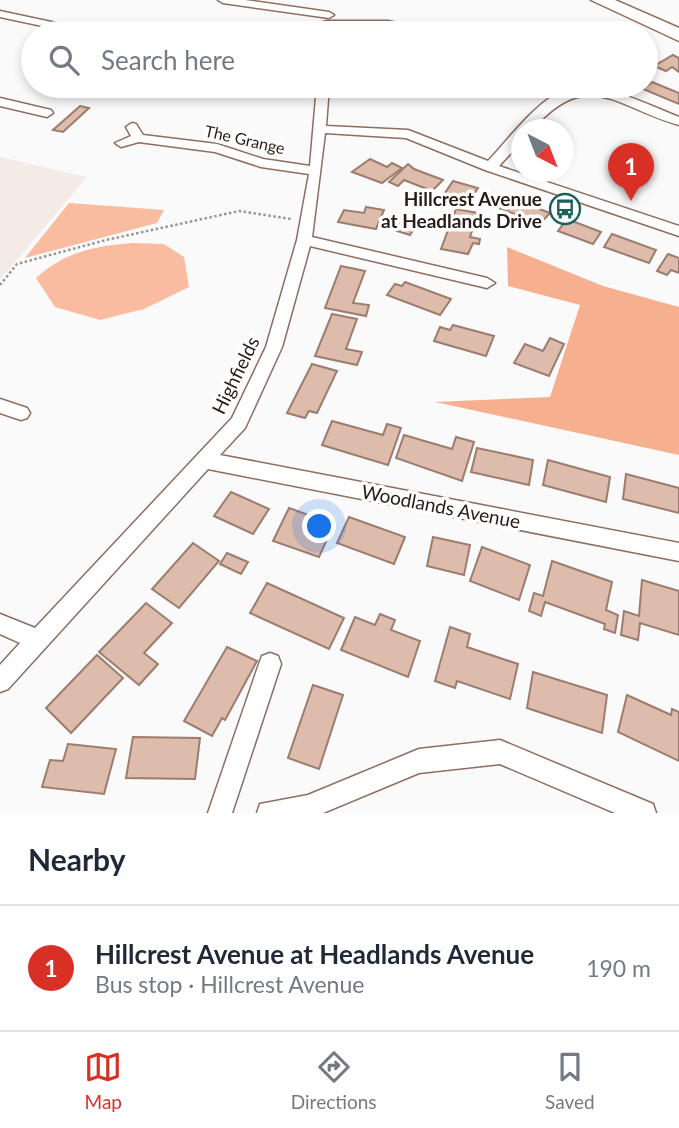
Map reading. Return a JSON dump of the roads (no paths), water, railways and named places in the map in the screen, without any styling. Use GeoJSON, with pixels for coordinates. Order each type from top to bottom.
{"type":"FeatureCollection","features":[{"type":"Feature","properties":{"kind":"highway"},"geometry":{"type":"LineString","coordinates":[[600,0],[647,21]]}},
{"type":"Feature","properties":{"kind":"highway"},"geometry":{"type":"LineString","coordinates":[[658,26],[679,35]]}},
{"type":"Feature","properties":{"kind":"street"},"geometry":{"type":"LineString","coordinates":[[223,0],[314,21]]}},
{"type":"Feature","properties":{"kind":"street"},"geometry":{"type":"LineString","coordinates":[[328,21],[332,2]]}},
{"type":"Feature","properties":{"kind":"street"},"geometry":{"type":"LineString","coordinates":[[0,14],[36,21]]}},
{"type":"Feature","properties":{"kind":"street"},"geometry":{"type":"LineString","coordinates":[[0,29],[19,17]]}},
{"type":"Feature","properties":{"kind":"street","name":"Highfields"},"geometry":{"type":"LineString","coordinates":[[0,681],[239,423],[268,360],[304,240],[316,171],[322,98]]}},
{"type":"Feature","properties":{"kind":"street"},"geometry":{"type":"LineString","coordinates":[[535,119],[558,98]]}},
{"type":"Feature","properties":{"kind":"street"},"geometry":{"type":"LineString","coordinates":[[618,98],[679,121]]}},
{"type":"Feature","properties":{"kind":"street"},"geometry":{"type":"LineString","coordinates":[[0,102],[47,113]]}},
{"type":"Feature","properties":{"kind":"street"},"geometry":{"type":"LineString","coordinates":[[320,129],[408,134],[490,167],[679,231]]}},
{"type":"Feature","properties":{"kind":"street","name":"The Grange"},"geometry":{"type":"LineString","coordinates":[[121,143],[135,132],[217,148],[261,163],[316,171]]}},
{"type":"Feature","properties":{"kind":"street"},"geometry":{"type":"LineString","coordinates":[[490,167],[511,145]]}},
{"type":"Feature","properties":{"kind":"street"},"geometry":{"type":"LineString","coordinates":[[304,240],[487,283]]}},
{"type":"Feature","properties":{"kind":"street"},"geometry":{"type":"LineString","coordinates":[[0,406],[21,413]]}},
{"type":"Feature","properties":{"kind":"street","name":"Woodlands Avenue"},"geometry":{"type":"LineString","coordinates":[[204,460],[679,552]]}},
{"type":"Feature","properties":{"kind":"street"},"geometry":{"type":"LineString","coordinates":[[0,624],[38,640]]}},
{"type":"Feature","properties":{"kind":"street"},"geometry":{"type":"LineString","coordinates":[[220,813],[270,664]]}},
{"type":"Feature","properties":{"kind":"street"},"geometry":{"type":"LineString","coordinates":[[269,813],[308,807],[419,761],[500,752],[644,813]]}},
{"type":"Feature","properties":{"kind":"place","name":"Hillcrest Avenue at Headlands Avenue"},"geometry":{"type":"Point","coordinates":[631,201]}},
{"type":"Feature","properties":{"kind":"place","name":"Hillcrest Avenue at Headlands Drive"},"geometry":{"type":"Point","coordinates":[565,209]}}]}
